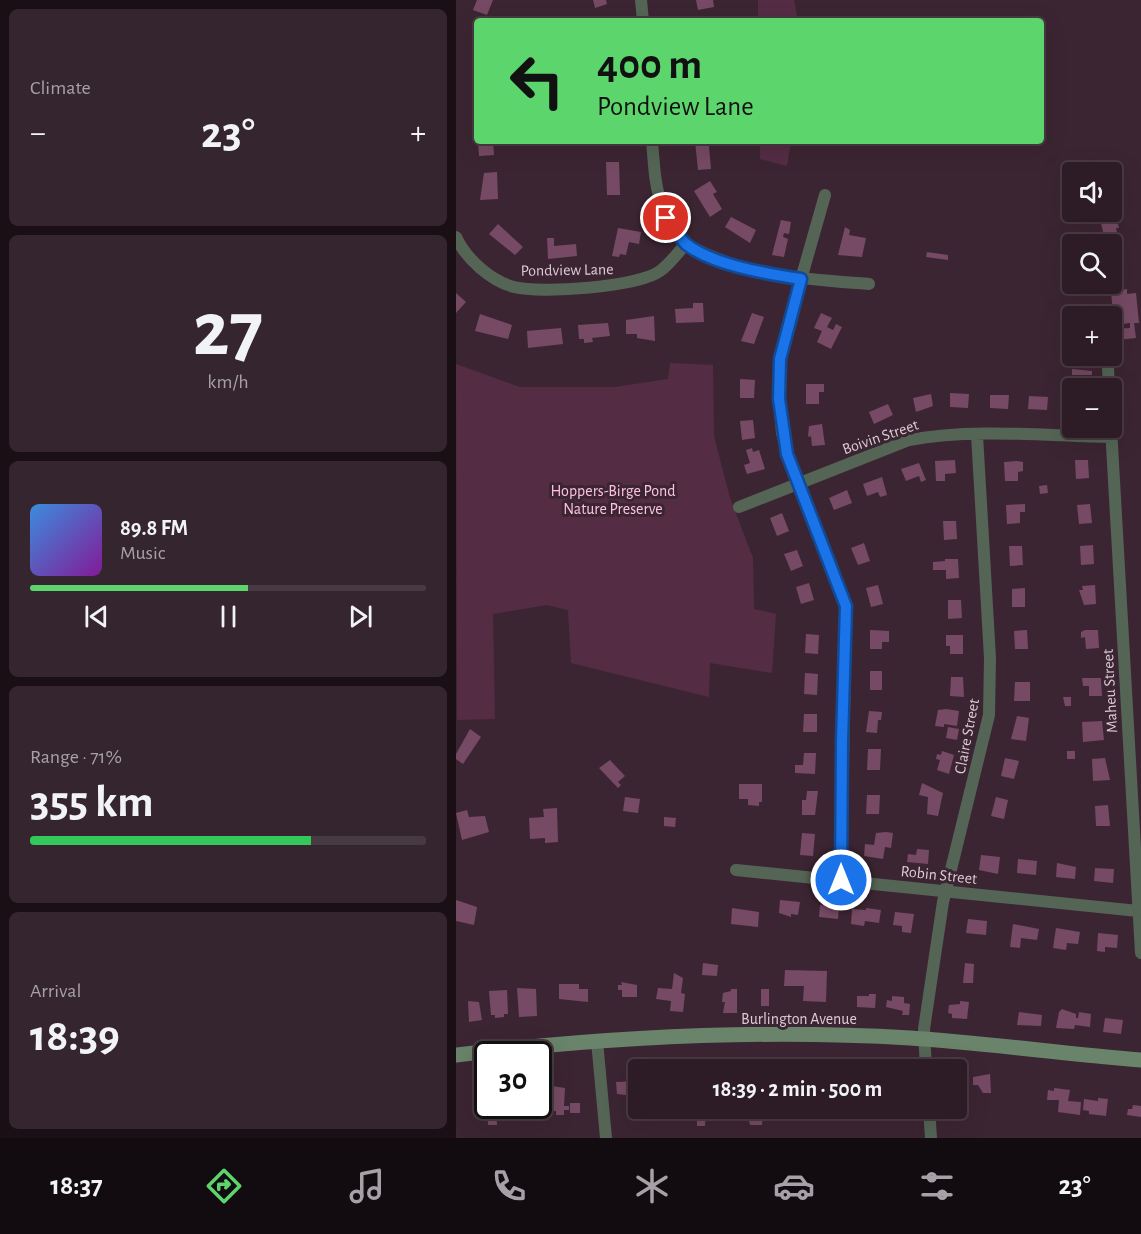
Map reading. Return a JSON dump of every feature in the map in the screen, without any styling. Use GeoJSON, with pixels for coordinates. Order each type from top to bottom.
{"type":"FeatureCollection","features":[{"type":"Feature","properties":{"kind":"main road","name":"Burlington Avenue"},"geometry":{"type":"LineString","coordinates":[[456,1055],[597,1041],[821,1035],[924,1039],[1141,1060]]}},
{"type":"Feature","properties":{"kind":"street"},"geometry":{"type":"LineString","coordinates":[[641,0],[643,18]]}},
{"type":"Feature","properties":{"kind":"street"},"geometry":{"type":"LineString","coordinates":[[652,144],[656,194],[666,218],[686,244],[717,259],[765,273],[801,279],[869,284]]}},
{"type":"Feature","properties":{"kind":"street"},"geometry":{"type":"LineString","coordinates":[[825,195],[786,332],[779,377],[782,434],[797,485],[846,606],[841,880]]}},
{"type":"Feature","properties":{"kind":"street","name":"Pondview Lane"},"geometry":{"type":"LineString","coordinates":[[456,237],[460,247],[479,267],[495,278],[515,287],[539,289],[612,286],[635,282],[660,271],[686,244]]}},
{"type":"Feature","properties":{"kind":"street"},"geometry":{"type":"LineString","coordinates":[[1108,368],[1108,378]]}},
{"type":"Feature","properties":{"kind":"street","name":"Boivin Street"},"geometry":{"type":"LineString","coordinates":[[739,507],[909,440],[934,435],[1062,433]]}},
{"type":"Feature","properties":{"kind":"street","name":"Claire Street"},"geometry":{"type":"LineString","coordinates":[[925,1059],[924,1039],[933,961],[946,892],[985,736],[991,691],[977,435]]}},
{"type":"Feature","properties":{"kind":"street","name":"Maheu Street"},"geometry":{"type":"LineString","coordinates":[[1111,438],[1141,953]]}},
{"type":"Feature","properties":{"kind":"street","name":"Robin Street"},"geometry":{"type":"LineString","coordinates":[[736,870],[1138,910]]}},
{"type":"Feature","properties":{"kind":"street"},"geometry":{"type":"LineString","coordinates":[[597,1041],[606,1138]]}},
{"type":"Feature","properties":{"kind":"street"},"geometry":{"type":"LineString","coordinates":[[930,1119],[931,1138]]}},
{"type":"Feature","properties":{"kind":"green space"},"geometry":{"type":"Polygon","coordinates":[[[758,0],[794,0],[797,18],[758,18],[758,0]]]}},
{"type":"Feature","properties":{"kind":"green space"},"geometry":{"type":"Polygon","coordinates":[[[760,144],[791,144],[787,166],[760,159],[760,144]]]}},
{"type":"Feature","properties":{"kind":"green space","name":"Hoppers-Birge Pond Nature Preserve"},"geometry":{"type":"Polygon","coordinates":[[[670,363],[713,365],[714,436],[730,498],[753,558],[754,609],[776,614],[772,673],[710,663],[709,697],[571,663],[568,610],[547,605],[493,614],[495,719],[457,720],[456,364],[520,387],[615,387],[668,379],[670,363]]]}},
{"type":"Feature","properties":{"kind":"building"},"geometry":{"type":"Polygon","coordinates":[[[477,0],[493,0],[487,15],[473,10],[477,0]]]}},
{"type":"Feature","properties":{"kind":"building"},"geometry":{"type":"Polygon","coordinates":[[[593,0],[606,0],[607,4],[595,8],[593,0]]]}},
{"type":"Feature","properties":{"kind":"building"},"geometry":{"type":"Polygon","coordinates":[[[696,0],[713,0],[714,7],[698,10],[696,0]]]}},
{"type":"Feature","properties":{"kind":"building"},"geometry":{"type":"Polygon","coordinates":[[[478,144],[493,144],[494,155],[479,156],[478,144]]]}},
{"type":"Feature","properties":{"kind":"building"},"geometry":{"type":"Polygon","coordinates":[[[695,144],[713,144],[709,146],[711,169],[698,170],[695,144]]]}},
{"type":"Feature","properties":{"kind":"building"},"geometry":{"type":"Polygon","coordinates":[[[606,162],[619,162],[620,195],[607,195],[606,162]]]}},
{"type":"Feature","properties":{"kind":"building"},"geometry":{"type":"Polygon","coordinates":[[[497,172],[498,199],[480,200],[484,173],[497,172]]]}},
{"type":"Feature","properties":{"kind":"building"},"geometry":{"type":"Polygon","coordinates":[[[710,181],[717,192],[713,194],[722,209],[710,217],[694,191],[710,181]]]}},
{"type":"Feature","properties":{"kind":"building"},"geometry":{"type":"Polygon","coordinates":[[[731,217],[756,230],[750,243],[725,227],[731,217]]]}},
{"type":"Feature","properties":{"kind":"building"},"geometry":{"type":"Polygon","coordinates":[[[781,220],[791,222],[789,234],[784,233],[783,237],[788,239],[784,257],[772,255],[781,220]]]}},
{"type":"Feature","properties":{"kind":"building"},"geometry":{"type":"Polygon","coordinates":[[[1101,222],[1118,224],[1117,233],[1104,234],[1101,222]]]}},
{"type":"Feature","properties":{"kind":"building"},"geometry":{"type":"Polygon","coordinates":[[[498,224],[523,247],[515,255],[489,234],[498,224]]]}},
{"type":"Feature","properties":{"kind":"building"},"geometry":{"type":"Polygon","coordinates":[[[845,227],[850,230],[849,235],[866,238],[862,257],[838,255],[845,227]]]}},
{"type":"Feature","properties":{"kind":"building"},"geometry":{"type":"Polygon","coordinates":[[[618,228],[641,232],[639,244],[629,242],[626,255],[620,254],[619,257],[612,256],[618,228]]]}},
{"type":"Feature","properties":{"kind":"building"},"geometry":{"type":"Polygon","coordinates":[[[547,238],[554,238],[554,246],[576,244],[577,256],[548,259],[547,238]]]}},
{"type":"Feature","properties":{"kind":"building"},"geometry":{"type":"Polygon","coordinates":[[[927,252],[948,255],[948,260],[926,257],[927,252]]]}},
{"type":"Feature","properties":{"kind":"building"},"geometry":{"type":"Polygon","coordinates":[[[1127,289],[1127,294],[1136,293],[1139,323],[1134,323],[1136,338],[1122,339],[1122,329],[1130,328],[1130,323],[1122,324],[1122,306],[1112,306],[1111,294],[1122,294],[1122,290],[1127,289]]]}},
{"type":"Feature","properties":{"kind":"building"},"geometry":{"type":"Polygon","coordinates":[[[456,293],[466,302],[456,313],[456,293]]]}},
{"type":"Feature","properties":{"kind":"building"},"geometry":{"type":"Polygon","coordinates":[[[693,303],[703,303],[704,322],[676,323],[675,309],[693,308],[693,303]]]}},
{"type":"Feature","properties":{"kind":"building"},"geometry":{"type":"Polygon","coordinates":[[[752,313],[764,317],[754,344],[741,341],[752,313]]]}},
{"type":"Feature","properties":{"kind":"building"},"geometry":{"type":"Polygon","coordinates":[[[821,313],[832,318],[827,327],[833,330],[836,324],[842,327],[831,349],[817,342],[822,331],[814,328],[821,313]]]}},
{"type":"Feature","properties":{"kind":"building"},"geometry":{"type":"Polygon","coordinates":[[[480,314],[512,325],[508,339],[475,331],[480,314]]]}},
{"type":"Feature","properties":{"kind":"building"},"geometry":{"type":"Polygon","coordinates":[[[654,316],[655,341],[637,338],[637,334],[626,334],[626,320],[654,316]]]}},
{"type":"Feature","properties":{"kind":"building"},"geometry":{"type":"Polygon","coordinates":[[[608,323],[610,336],[592,338],[593,342],[584,343],[584,339],[579,339],[578,325],[608,323]]]}},
{"type":"Feature","properties":{"kind":"building"},"geometry":{"type":"Polygon","coordinates":[[[561,328],[563,344],[528,348],[527,331],[561,328]]]}},
{"type":"Feature","properties":{"kind":"building"},"geometry":{"type":"Polygon","coordinates":[[[1072,369],[1092,371],[1092,375],[1072,375],[1072,369]]]}},
{"type":"Feature","properties":{"kind":"building"},"geometry":{"type":"Polygon","coordinates":[[[740,379],[755,380],[754,398],[740,398],[740,379]]]}},
{"type":"Feature","properties":{"kind":"building"},"geometry":{"type":"Polygon","coordinates":[[[806,384],[824,384],[824,392],[819,392],[819,404],[806,404],[806,384]]]}},
{"type":"Feature","properties":{"kind":"building"},"geometry":{"type":"Polygon","coordinates":[[[950,393],[969,394],[968,408],[950,407],[950,393]]]}},
{"type":"Feature","properties":{"kind":"building"},"geometry":{"type":"Polygon","coordinates":[[[931,394],[933,406],[916,412],[913,398],[931,394]]]}},
{"type":"Feature","properties":{"kind":"building"},"geometry":{"type":"Polygon","coordinates":[[[990,395],[1009,395],[1008,409],[990,408],[990,395]]]}},
{"type":"Feature","properties":{"kind":"building"},"geometry":{"type":"Polygon","coordinates":[[[1029,396],[1048,397],[1047,410],[1028,409],[1029,396]]]}},
{"type":"Feature","properties":{"kind":"building"},"geometry":{"type":"Polygon","coordinates":[[[888,404],[893,415],[874,424],[869,412],[888,404]]]}},
{"type":"Feature","properties":{"kind":"building"},"geometry":{"type":"Polygon","coordinates":[[[753,420],[755,438],[742,440],[740,421],[753,420]]]}},
{"type":"Feature","properties":{"kind":"building"},"geometry":{"type":"Polygon","coordinates":[[[822,424],[825,445],[812,446],[811,436],[808,437],[809,426],[822,424]]]}},
{"type":"Feature","properties":{"kind":"building"},"geometry":{"type":"Polygon","coordinates":[[[752,448],[753,452],[759,450],[765,469],[747,474],[744,465],[750,463],[746,450],[752,448]]]}},
{"type":"Feature","properties":{"kind":"building"},"geometry":{"type":"Polygon","coordinates":[[[955,460],[956,473],[945,474],[945,481],[936,481],[935,461],[955,460]]]}},
{"type":"Feature","properties":{"kind":"building"},"geometry":{"type":"Polygon","coordinates":[[[1075,460],[1088,460],[1089,478],[1076,479],[1075,460]]]}},
{"type":"Feature","properties":{"kind":"building"},"geometry":{"type":"Polygon","coordinates":[[[1004,462],[1023,462],[1023,471],[1018,472],[1018,481],[1005,481],[1004,462]]]}},
{"type":"Feature","properties":{"kind":"building"},"geometry":{"type":"Polygon","coordinates":[[[919,463],[926,480],[921,482],[919,476],[906,481],[901,469],[919,463]]]}},
{"type":"Feature","properties":{"kind":"building"},"geometry":{"type":"Polygon","coordinates":[[[882,477],[887,495],[880,497],[878,492],[867,496],[863,484],[882,477]]]}},
{"type":"Feature","properties":{"kind":"building"},"geometry":{"type":"Polygon","coordinates":[[[1047,485],[1048,493],[1040,494],[1039,486],[1047,485]]]}},
{"type":"Feature","properties":{"kind":"building"},"geometry":{"type":"Polygon","coordinates":[[[847,490],[852,503],[834,510],[829,498],[847,490]]]}},
{"type":"Feature","properties":{"kind":"building"},"geometry":{"type":"Polygon","coordinates":[[[1025,504],[1025,512],[1020,512],[1020,523],[1007,524],[1006,505],[1025,504]]]}},
{"type":"Feature","properties":{"kind":"building"},"geometry":{"type":"Polygon","coordinates":[[[1090,504],[1092,523],[1079,524],[1077,505],[1090,504]]]}},
{"type":"Feature","properties":{"kind":"building"},"geometry":{"type":"Polygon","coordinates":[[[782,513],[789,531],[777,536],[770,518],[782,513]]]}},
{"type":"Feature","properties":{"kind":"building"},"geometry":{"type":"Polygon","coordinates":[[[943,521],[956,521],[957,539],[944,540],[943,521]]]}},
{"type":"Feature","properties":{"kind":"building"},"geometry":{"type":"Polygon","coordinates":[[[864,543],[870,561],[858,565],[851,548],[864,543]]]}},
{"type":"Feature","properties":{"kind":"building"},"geometry":{"type":"Polygon","coordinates":[[[1093,545],[1094,564],[1081,565],[1080,546],[1093,545]]]}},
{"type":"Feature","properties":{"kind":"building"},"geometry":{"type":"Polygon","coordinates":[[[1009,546],[1022,546],[1023,565],[1010,566],[1009,546]]]}},
{"type":"Feature","properties":{"kind":"building"},"geometry":{"type":"Polygon","coordinates":[[[797,550],[803,566],[791,571],[784,554],[797,550]]]}},
{"type":"Feature","properties":{"kind":"building"},"geometry":{"type":"Polygon","coordinates":[[[945,559],[958,559],[959,578],[946,579],[946,570],[933,570],[933,562],[945,561],[945,559]]]}},
{"type":"Feature","properties":{"kind":"building"},"geometry":{"type":"Polygon","coordinates":[[[809,583],[814,600],[801,604],[796,587],[809,583]]]}},
{"type":"Feature","properties":{"kind":"building"},"geometry":{"type":"Polygon","coordinates":[[[878,585],[883,604],[871,607],[866,588],[878,585]]]}},
{"type":"Feature","properties":{"kind":"building"},"geometry":{"type":"Polygon","coordinates":[[[1095,585],[1096,604],[1084,605],[1079,590],[1083,590],[1082,586],[1095,585]]]}},
{"type":"Feature","properties":{"kind":"building"},"geometry":{"type":"Polygon","coordinates":[[[1025,588],[1025,607],[1012,607],[1012,589],[1025,588]]]}},
{"type":"Feature","properties":{"kind":"building"},"geometry":{"type":"Polygon","coordinates":[[[948,600],[961,600],[962,618],[948,619],[948,600]]]}},
{"type":"Feature","properties":{"kind":"building"},"geometry":{"type":"Polygon","coordinates":[[[870,630],[889,631],[889,642],[882,642],[882,649],[870,649],[870,630]]]}},
{"type":"Feature","properties":{"kind":"building"},"geometry":{"type":"Polygon","coordinates":[[[1027,630],[1028,649],[1015,649],[1014,631],[1027,630]]]}},
{"type":"Feature","properties":{"kind":"building"},"geometry":{"type":"Polygon","coordinates":[[[1098,630],[1099,648],[1086,649],[1085,637],[1081,638],[1081,632],[1098,630]]]}},
{"type":"Feature","properties":{"kind":"building"},"geometry":{"type":"Polygon","coordinates":[[[806,634],[819,635],[818,654],[805,653],[806,634]]]}},
{"type":"Feature","properties":{"kind":"building"},"geometry":{"type":"Polygon","coordinates":[[[946,635],[963,635],[963,654],[950,654],[950,646],[946,646],[946,635]]]}},
{"type":"Feature","properties":{"kind":"building"},"geometry":{"type":"Polygon","coordinates":[[[870,671],[882,671],[882,690],[870,690],[870,671]]]}},
{"type":"Feature","properties":{"kind":"building"},"geometry":{"type":"Polygon","coordinates":[[[805,673],[818,674],[817,695],[804,694],[805,673]]]}},
{"type":"Feature","properties":{"kind":"building"},"geometry":{"type":"Polygon","coordinates":[[[951,677],[963,677],[964,697],[950,696],[951,677]]]}},
{"type":"Feature","properties":{"kind":"building"},"geometry":{"type":"Polygon","coordinates":[[[1082,678],[1101,678],[1102,696],[1089,696],[1089,686],[1083,686],[1082,678]]]}},
{"type":"Feature","properties":{"kind":"building"},"geometry":{"type":"Polygon","coordinates":[[[1015,682],[1030,682],[1030,701],[1014,701],[1015,682]]]}},
{"type":"Feature","properties":{"kind":"building"},"geometry":{"type":"Polygon","coordinates":[[[1063,697],[1071,697],[1071,706],[1065,706],[1063,697]]]}},
{"type":"Feature","properties":{"kind":"building"},"geometry":{"type":"Polygon","coordinates":[[[938,710],[959,711],[957,726],[944,724],[944,727],[935,726],[938,710]]]}},
{"type":"Feature","properties":{"kind":"building"},"geometry":{"type":"Polygon","coordinates":[[[869,711],[882,712],[881,720],[878,720],[877,733],[866,732],[869,711]]]}},
{"type":"Feature","properties":{"kind":"building"},"geometry":{"type":"Polygon","coordinates":[[[804,714],[817,714],[817,732],[803,732],[804,714]]]}},
{"type":"Feature","properties":{"kind":"building"},"geometry":{"type":"Polygon","coordinates":[[[1017,716],[1029,718],[1026,741],[1011,739],[1017,716]]]}},
{"type":"Feature","properties":{"kind":"building"},"geometry":{"type":"Polygon","coordinates":[[[1102,721],[1104,740],[1083,742],[1082,722],[1102,721]]]}},
{"type":"Feature","properties":{"kind":"building"},"geometry":{"type":"Polygon","coordinates":[[[948,727],[959,729],[957,740],[946,738],[948,727]]]}},
{"type":"Feature","properties":{"kind":"building"},"geometry":{"type":"Polygon","coordinates":[[[470,729],[481,737],[463,764],[456,759],[456,754],[470,729]]]}},
{"type":"Feature","properties":{"kind":"building"},"geometry":{"type":"Polygon","coordinates":[[[868,749],[881,749],[880,770],[867,770],[868,749]]]}},
{"type":"Feature","properties":{"kind":"building"},"geometry":{"type":"Polygon","coordinates":[[[942,751],[954,755],[949,774],[937,770],[940,760],[936,759],[937,754],[941,755],[942,751]]]}},
{"type":"Feature","properties":{"kind":"building"},"geometry":{"type":"Polygon","coordinates":[[[1067,751],[1075,751],[1075,759],[1067,759],[1067,751]]]}},
{"type":"Feature","properties":{"kind":"building"},"geometry":{"type":"Polygon","coordinates":[[[804,753],[816,753],[815,774],[795,773],[795,765],[803,765],[804,753]]]}},
{"type":"Feature","properties":{"kind":"building"},"geometry":{"type":"Polygon","coordinates":[[[1005,758],[1019,761],[1014,779],[1001,776],[1005,758]]]}},
{"type":"Feature","properties":{"kind":"building"},"geometry":{"type":"Polygon","coordinates":[[[1105,758],[1110,780],[1093,781],[1092,759],[1105,758]]]}},
{"type":"Feature","properties":{"kind":"building"},"geometry":{"type":"Polygon","coordinates":[[[610,760],[625,776],[618,782],[621,785],[618,788],[599,768],[610,760]]]}},
{"type":"Feature","properties":{"kind":"building"},"geometry":{"type":"Polygon","coordinates":[[[922,783],[943,793],[938,816],[927,814],[928,797],[919,795],[922,783]]]}},
{"type":"Feature","properties":{"kind":"building"},"geometry":{"type":"Polygon","coordinates":[[[739,784],[762,784],[762,802],[759,802],[759,806],[748,805],[748,799],[739,799],[739,784]]]}},
{"type":"Feature","properties":{"kind":"building"},"geometry":{"type":"Polygon","coordinates":[[[807,791],[818,791],[815,815],[802,815],[802,800],[806,800],[807,791]]]}},
{"type":"Feature","properties":{"kind":"building"},"geometry":{"type":"Polygon","coordinates":[[[867,795],[880,795],[879,814],[866,814],[867,795]]]}},
{"type":"Feature","properties":{"kind":"building"},"geometry":{"type":"Polygon","coordinates":[[[625,797],[640,799],[638,813],[623,811],[625,797]]]}},
{"type":"Feature","properties":{"kind":"building"},"geometry":{"type":"Polygon","coordinates":[[[996,797],[1008,800],[1004,819],[991,816],[996,797]]]}},
{"type":"Feature","properties":{"kind":"building"},"geometry":{"type":"Polygon","coordinates":[[[1108,805],[1110,826],[1096,826],[1095,806],[1108,805]]]}},
{"type":"Feature","properties":{"kind":"building"},"geometry":{"type":"Polygon","coordinates":[[[557,808],[558,842],[545,843],[545,838],[530,839],[529,818],[544,817],[543,809],[557,808]]]}},
{"type":"Feature","properties":{"kind":"building"},"geometry":{"type":"Polygon","coordinates":[[[467,810],[469,817],[485,816],[489,832],[462,840],[456,813],[467,810]]]}},
{"type":"Feature","properties":{"kind":"building"},"geometry":{"type":"Polygon","coordinates":[[[664,817],[676,818],[675,827],[664,826],[664,817]]]}},
{"type":"Feature","properties":{"kind":"building"},"geometry":{"type":"Polygon","coordinates":[[[802,833],[815,834],[813,856],[800,855],[802,833]]]}},
{"type":"Feature","properties":{"kind":"building"},"geometry":{"type":"Polygon","coordinates":[[[876,833],[893,833],[891,848],[885,847],[883,859],[864,856],[865,844],[874,845],[876,833]]]}},
{"type":"Feature","properties":{"kind":"building"},"geometry":{"type":"Polygon","coordinates":[[[917,849],[929,850],[928,864],[907,862],[908,854],[916,855],[917,849]]]}},
{"type":"Feature","properties":{"kind":"building"},"geometry":{"type":"Polygon","coordinates":[[[981,855],[1000,857],[998,874],[979,870],[981,855]]]}},
{"type":"Feature","properties":{"kind":"building"},"geometry":{"type":"Polygon","coordinates":[[[1018,859],[1037,861],[1036,875],[1017,873],[1018,859]]]}},
{"type":"Feature","properties":{"kind":"building"},"geometry":{"type":"Polygon","coordinates":[[[1057,863],[1076,867],[1075,879],[1056,877],[1057,863]]]}},
{"type":"Feature","properties":{"kind":"building"},"geometry":{"type":"Polygon","coordinates":[[[1095,868],[1114,869],[1113,883],[1094,881],[1095,868]]]}},
{"type":"Feature","properties":{"kind":"building"},"geometry":{"type":"Polygon","coordinates":[[[456,900],[477,907],[474,925],[456,921],[456,900]]]}},
{"type":"Feature","properties":{"kind":"building"},"geometry":{"type":"Polygon","coordinates":[[[780,900],[800,902],[798,915],[791,914],[791,917],[779,913],[780,900]]]}},
{"type":"Feature","properties":{"kind":"building"},"geometry":{"type":"Polygon","coordinates":[[[820,905],[839,907],[838,919],[819,917],[820,905]]]}},
{"type":"Feature","properties":{"kind":"building"},"geometry":{"type":"Polygon","coordinates":[[[732,908],[759,912],[758,927],[731,924],[732,908]]]}},
{"type":"Feature","properties":{"kind":"building"},"geometry":{"type":"Polygon","coordinates":[[[866,908],[881,910],[879,923],[865,921],[864,926],[851,924],[852,909],[866,910],[866,908]]]}},
{"type":"Feature","properties":{"kind":"building"},"geometry":{"type":"Polygon","coordinates":[[[895,912],[914,914],[911,933],[902,932],[902,926],[893,925],[895,912]]]}},
{"type":"Feature","properties":{"kind":"building"},"geometry":{"type":"Polygon","coordinates":[[[968,919],[987,921],[986,935],[966,933],[968,919]]]}},
{"type":"Feature","properties":{"kind":"building"},"geometry":{"type":"Polygon","coordinates":[[[1013,924],[1039,929],[1037,940],[1021,938],[1020,948],[1010,947],[1013,924]]]}},
{"type":"Feature","properties":{"kind":"building"},"geometry":{"type":"Polygon","coordinates":[[[1056,928],[1080,932],[1078,944],[1067,943],[1066,950],[1053,948],[1056,928]]]}},
{"type":"Feature","properties":{"kind":"building"},"geometry":{"type":"Polygon","coordinates":[[[1098,933],[1118,935],[1117,948],[1105,947],[1105,952],[1097,951],[1098,933]]]}},
{"type":"Feature","properties":{"kind":"building"},"geometry":{"type":"Polygon","coordinates":[[[703,963],[718,965],[717,976],[702,975],[703,963]]]}},
{"type":"Feature","properties":{"kind":"building"},"geometry":{"type":"Polygon","coordinates":[[[965,963],[974,964],[973,983],[963,983],[965,963]]]}},
{"type":"Feature","properties":{"kind":"building"},"geometry":{"type":"Polygon","coordinates":[[[785,970],[827,971],[826,1002],[803,1001],[804,986],[784,986],[785,970]]]}},
{"type":"Feature","properties":{"kind":"building"},"geometry":{"type":"Polygon","coordinates":[[[674,973],[683,978],[681,993],[685,994],[683,1012],[670,1011],[671,1001],[656,999],[658,988],[672,989],[674,973]]]}},
{"type":"Feature","properties":{"kind":"building"},"geometry":{"type":"Polygon","coordinates":[[[621,982],[637,985],[637,997],[622,997],[622,990],[618,990],[618,985],[622,985],[621,982]]]}},
{"type":"Feature","properties":{"kind":"building"},"geometry":{"type":"Polygon","coordinates":[[[559,984],[579,984],[579,989],[588,989],[588,1002],[559,999],[559,984]]]}},
{"type":"Feature","properties":{"kind":"building"},"geometry":{"type":"Polygon","coordinates":[[[517,988],[536,989],[537,1016],[519,1017],[517,988]]]}},
{"type":"Feature","properties":{"kind":"building"},"geometry":{"type":"Polygon","coordinates":[[[737,989],[737,1013],[723,1013],[725,1002],[722,1002],[723,993],[737,989]]]}},
{"type":"Feature","properties":{"kind":"building"},"geometry":{"type":"Polygon","coordinates":[[[761,989],[769,989],[769,1006],[761,1006],[761,989]]]}},
{"type":"Feature","properties":{"kind":"building"},"geometry":{"type":"Polygon","coordinates":[[[507,990],[508,1014],[495,1018],[495,1015],[491,1015],[489,991],[507,990]]]}},
{"type":"Feature","properties":{"kind":"building"},"geometry":{"type":"Polygon","coordinates":[[[869,994],[876,994],[875,1008],[857,1007],[857,996],[869,996],[869,994]]]}},
{"type":"Feature","properties":{"kind":"building"},"geometry":{"type":"Polygon","coordinates":[[[892,996],[904,997],[904,1003],[910,1004],[909,1015],[902,1015],[903,1011],[886,1007],[887,1000],[892,1001],[892,996]]]}},
{"type":"Feature","properties":{"kind":"building"},"geometry":{"type":"Polygon","coordinates":[[[468,1001],[479,1002],[482,1020],[469,1022],[468,1001]]]}},
{"type":"Feature","properties":{"kind":"building"},"geometry":{"type":"Polygon","coordinates":[[[960,1001],[969,1002],[967,1019],[952,1018],[952,1014],[948,1013],[949,1005],[960,1004],[960,1001]]]}},
{"type":"Feature","properties":{"kind":"building"},"geometry":{"type":"Polygon","coordinates":[[[1062,1009],[1076,1014],[1076,1018],[1079,1012],[1091,1014],[1090,1027],[1075,1025],[1074,1029],[1056,1028],[1059,1012],[1062,1009]]]}},
{"type":"Feature","properties":{"kind":"building"},"geometry":{"type":"Polygon","coordinates":[[[1019,1012],[1042,1015],[1041,1026],[1017,1025],[1019,1012]]]}},
{"type":"Feature","properties":{"kind":"building"},"geometry":{"type":"Polygon","coordinates":[[[1105,1018],[1123,1020],[1121,1034],[1103,1032],[1105,1018]]]}},
{"type":"Feature","properties":{"kind":"building"},"geometry":{"type":"Polygon","coordinates":[[[990,1074],[991,1093],[983,1093],[978,1085],[973,1085],[973,1077],[990,1074]]]}},
{"type":"Feature","properties":{"kind":"building"},"geometry":{"type":"Polygon","coordinates":[[[628,1081],[628,1095],[617,1094],[616,1082],[628,1081]]]}},
{"type":"Feature","properties":{"kind":"building"},"geometry":{"type":"Polygon","coordinates":[[[552,1086],[565,1088],[564,1106],[569,1106],[569,1110],[564,1110],[564,1115],[556,1115],[556,1111],[553,1111],[552,1086]]]}},
{"type":"Feature","properties":{"kind":"building"},"geometry":{"type":"Polygon","coordinates":[[[1054,1088],[1070,1090],[1068,1101],[1081,1102],[1080,1115],[1058,1112],[1059,1100],[1047,1100],[1048,1090],[1054,1091],[1054,1088]]]}},
{"type":"Feature","properties":{"kind":"building"},"geometry":{"type":"Polygon","coordinates":[[[1098,1098],[1108,1099],[1106,1116],[1089,1114],[1089,1111],[1083,1110],[1084,1099],[1098,1101],[1098,1098]]]}},
{"type":"Feature","properties":{"kind":"building"},"geometry":{"type":"Polygon","coordinates":[[[570,1103],[580,1103],[580,1113],[570,1113],[570,1103]]]}},
{"type":"Feature","properties":{"kind":"building"},"geometry":{"type":"Polygon","coordinates":[[[1133,1105],[1141,1106],[1141,1117],[1127,1115],[1128,1109],[1132,1109],[1133,1105]]]}},
{"type":"Feature","properties":{"kind":"building"},"geometry":{"type":"Polygon","coordinates":[[[488,1119],[497,1119],[497,1125],[488,1125],[488,1119]]]}},
{"type":"Feature","properties":{"kind":"building"},"geometry":{"type":"Polygon","coordinates":[[[697,1119],[705,1119],[705,1126],[697,1126],[697,1119]]]}},
{"type":"Feature","properties":{"kind":"building"},"geometry":{"type":"Polygon","coordinates":[[[749,1119],[763,1119],[762,1125],[750,1125],[749,1119]]]}},
{"type":"Feature","properties":{"kind":"route"},"geometry":{"type":"LineString","coordinates":[[666,218],[686,244],[707,256],[765,273],[801,279],[780,359],[779,399],[782,434],[797,485],[846,606],[841,880]]}}]}
